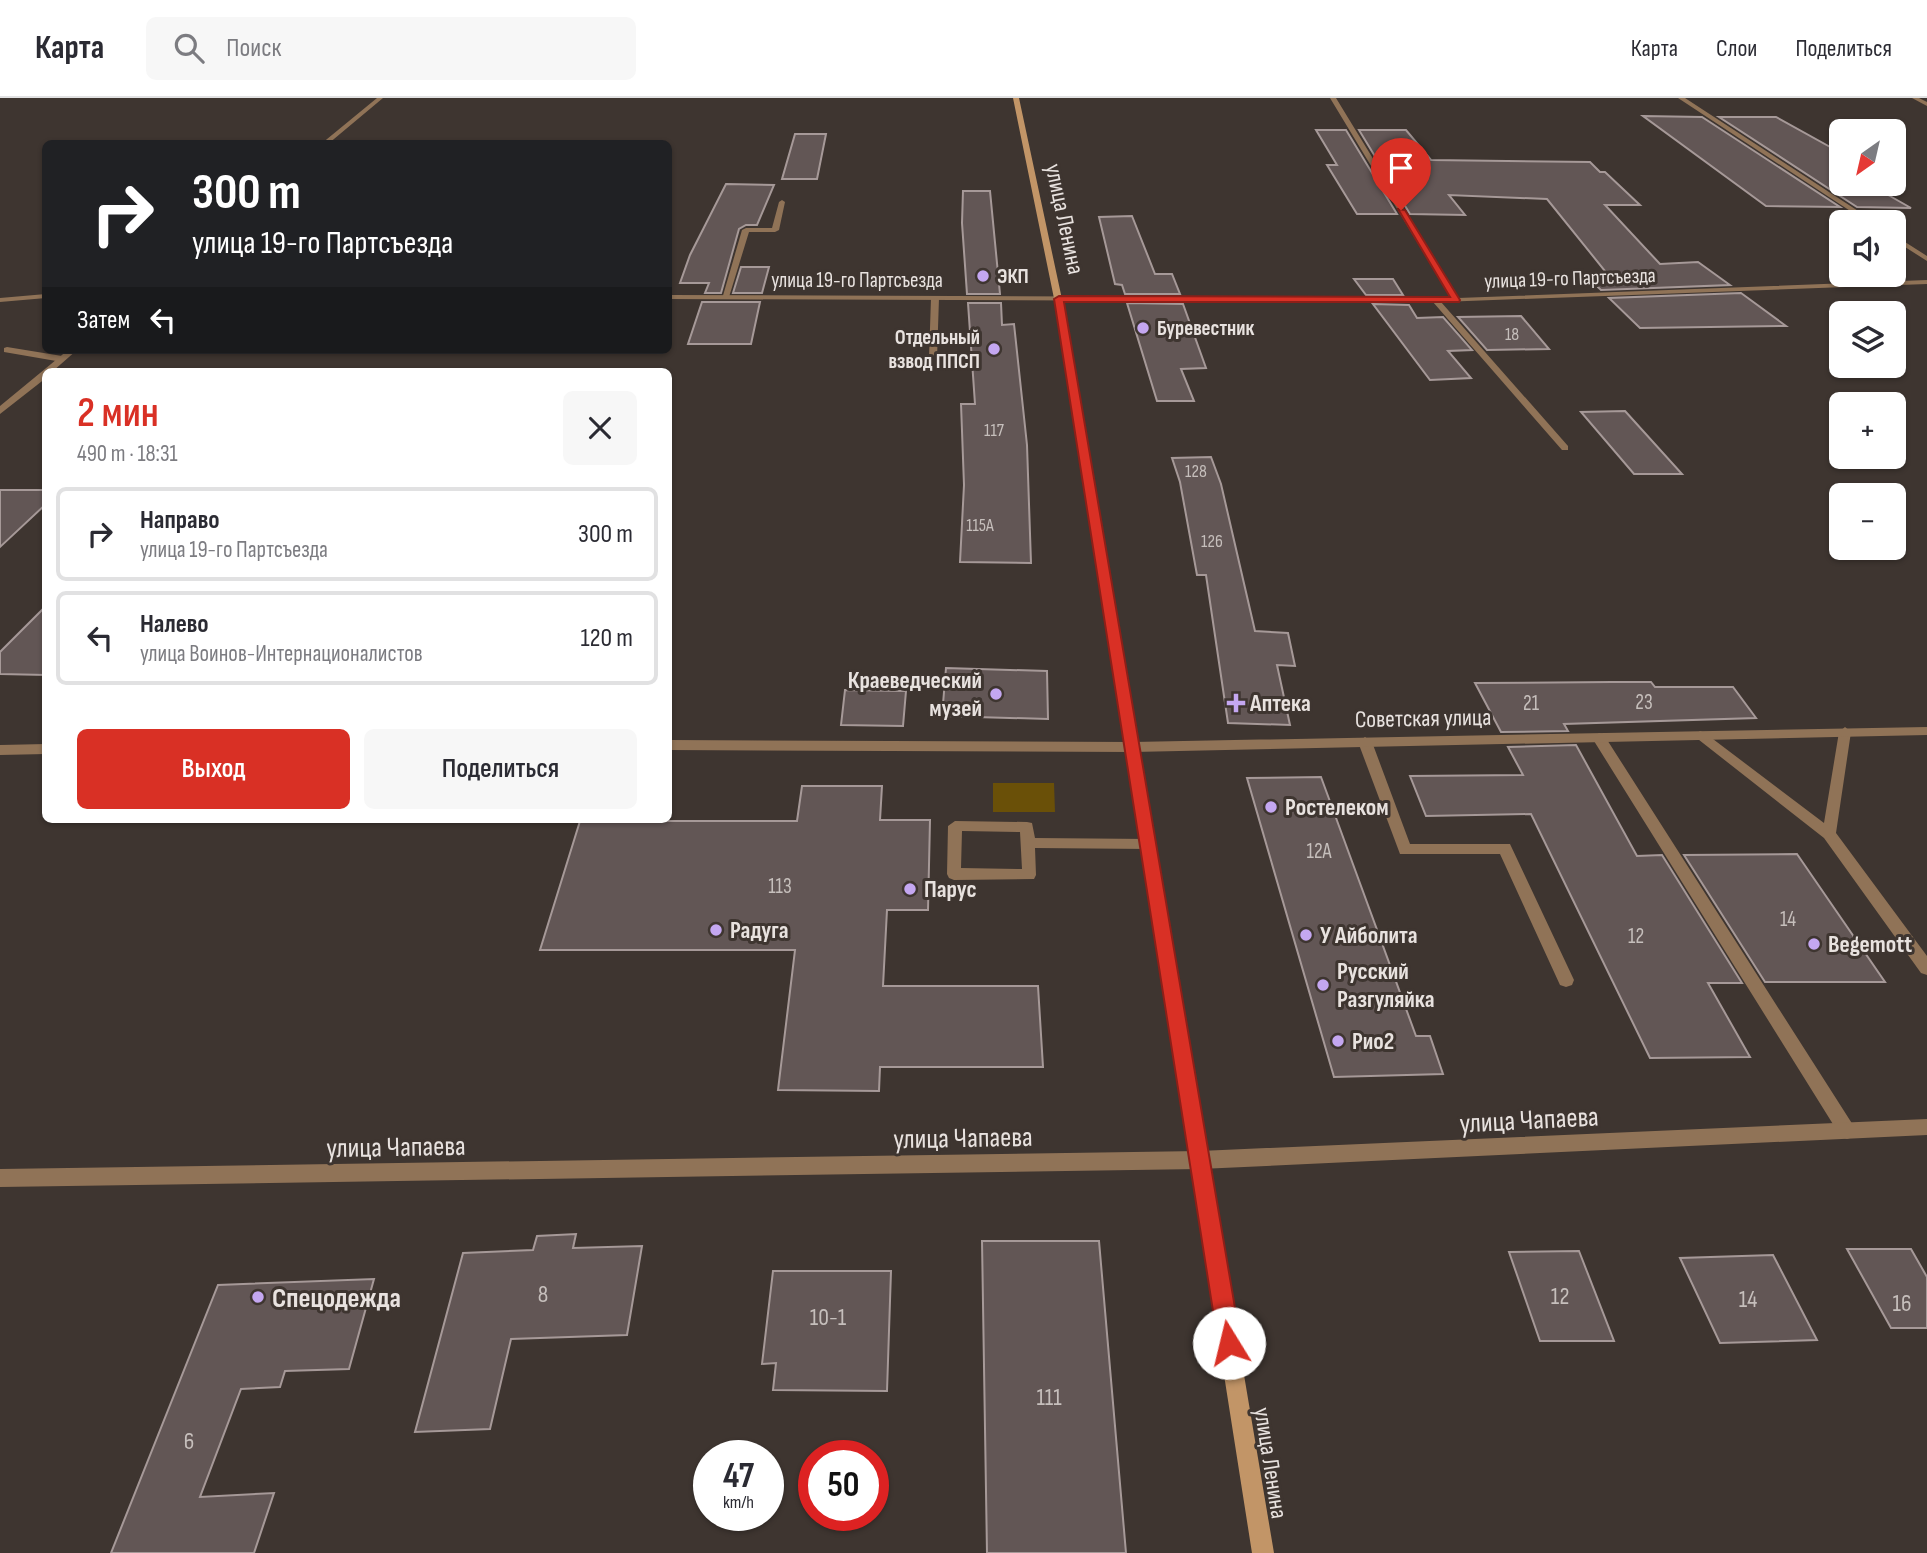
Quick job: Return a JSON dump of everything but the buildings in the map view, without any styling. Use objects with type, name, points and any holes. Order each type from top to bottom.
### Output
[{"type":"main road","name":"улица Ленина","points":[[1016,98],[1059,299],[1263,1553]]},
{"type":"street","points":[[329,140],[380,98]]},
{"type":"street","points":[[1333,98],[1456,300]]},
{"type":"street","points":[[1681,98],[1853,210]]},
{"type":"street","points":[[1915,98],[1927,103]]},
{"type":"street","points":[[725,298],[746,230],[775,230],[782,202]]},
{"type":"street","points":[[1906,245],[1927,259]]},
{"type":"street","name":"улица 19-го Партсъезда","points":[[672,297],[1456,300],[1927,282]]},
{"type":"street","points":[[0,300],[42,296]]},
{"type":"street","points":[[933,358],[935,298]]},
{"type":"street","points":[[1435,300],[1565,447]]},
{"type":"street","points":[[7,349],[62,359]]},
{"type":"street","points":[[52,368],[68,354]]},
{"type":"street","points":[[0,411],[42,376]]},
{"type":"street","name":"Советская улица","points":[[672,745],[1133,747],[1927,731]]},
{"type":"street","points":[[1829,835],[1844,732]]},
{"type":"street","points":[[1700,736],[1829,835],[1927,968]]},
{"type":"street","points":[[1599,738],[1847,1131]]},
{"type":"street","points":[[1365,742],[1405,850],[1505,848],[1566,980]]},
{"type":"street","points":[[0,750],[42,749]]},
{"type":"street","points":[[955,826],[1027,827],[1028,843],[1029,876],[954,874],[955,826]]},
{"type":"street","points":[[1028,843],[1149,844]]},
{"type":"street","name":"улица Чапаева","points":[[0,1178],[1200,1160],[1927,1127]]},
{"type":"shaded area","points":[[993,783],[1054,783],[1055,812],[993,812]]},
{"type":"place","name":"ЭКП","points":[[983,276]]},
{"type":"place","name":"Буревестник","points":[[1143,328]]},
{"type":"place","name":"Отдельный взвод ППСП","points":[[994,349]]},
{"type":"place","name":"Краеведческий музей","points":[[996,694]]},
{"type":"place","name":"Аптека","points":[[1236,703]]},
{"type":"place","name":"Ростелеком","points":[[1271,807]]},
{"type":"place","name":"Парус","points":[[910,889]]},
{"type":"place","name":"Радуга","points":[[716,930]]},
{"type":"place","name":"У Айболита","points":[[1306,935]]},
{"type":"place","name":"Begemott","points":[[1814,944]]},
{"type":"place","name":"Русский Разгуляйка","points":[[1323,985]]},
{"type":"place","name":"Рио2","points":[[1338,1041]]},
{"type":"place","name":"Спецодежда","points":[[258,1297]]},
{"type":"route","points":[[1229,1343],[1059,299],[1456,300],[1401,210]]}]
